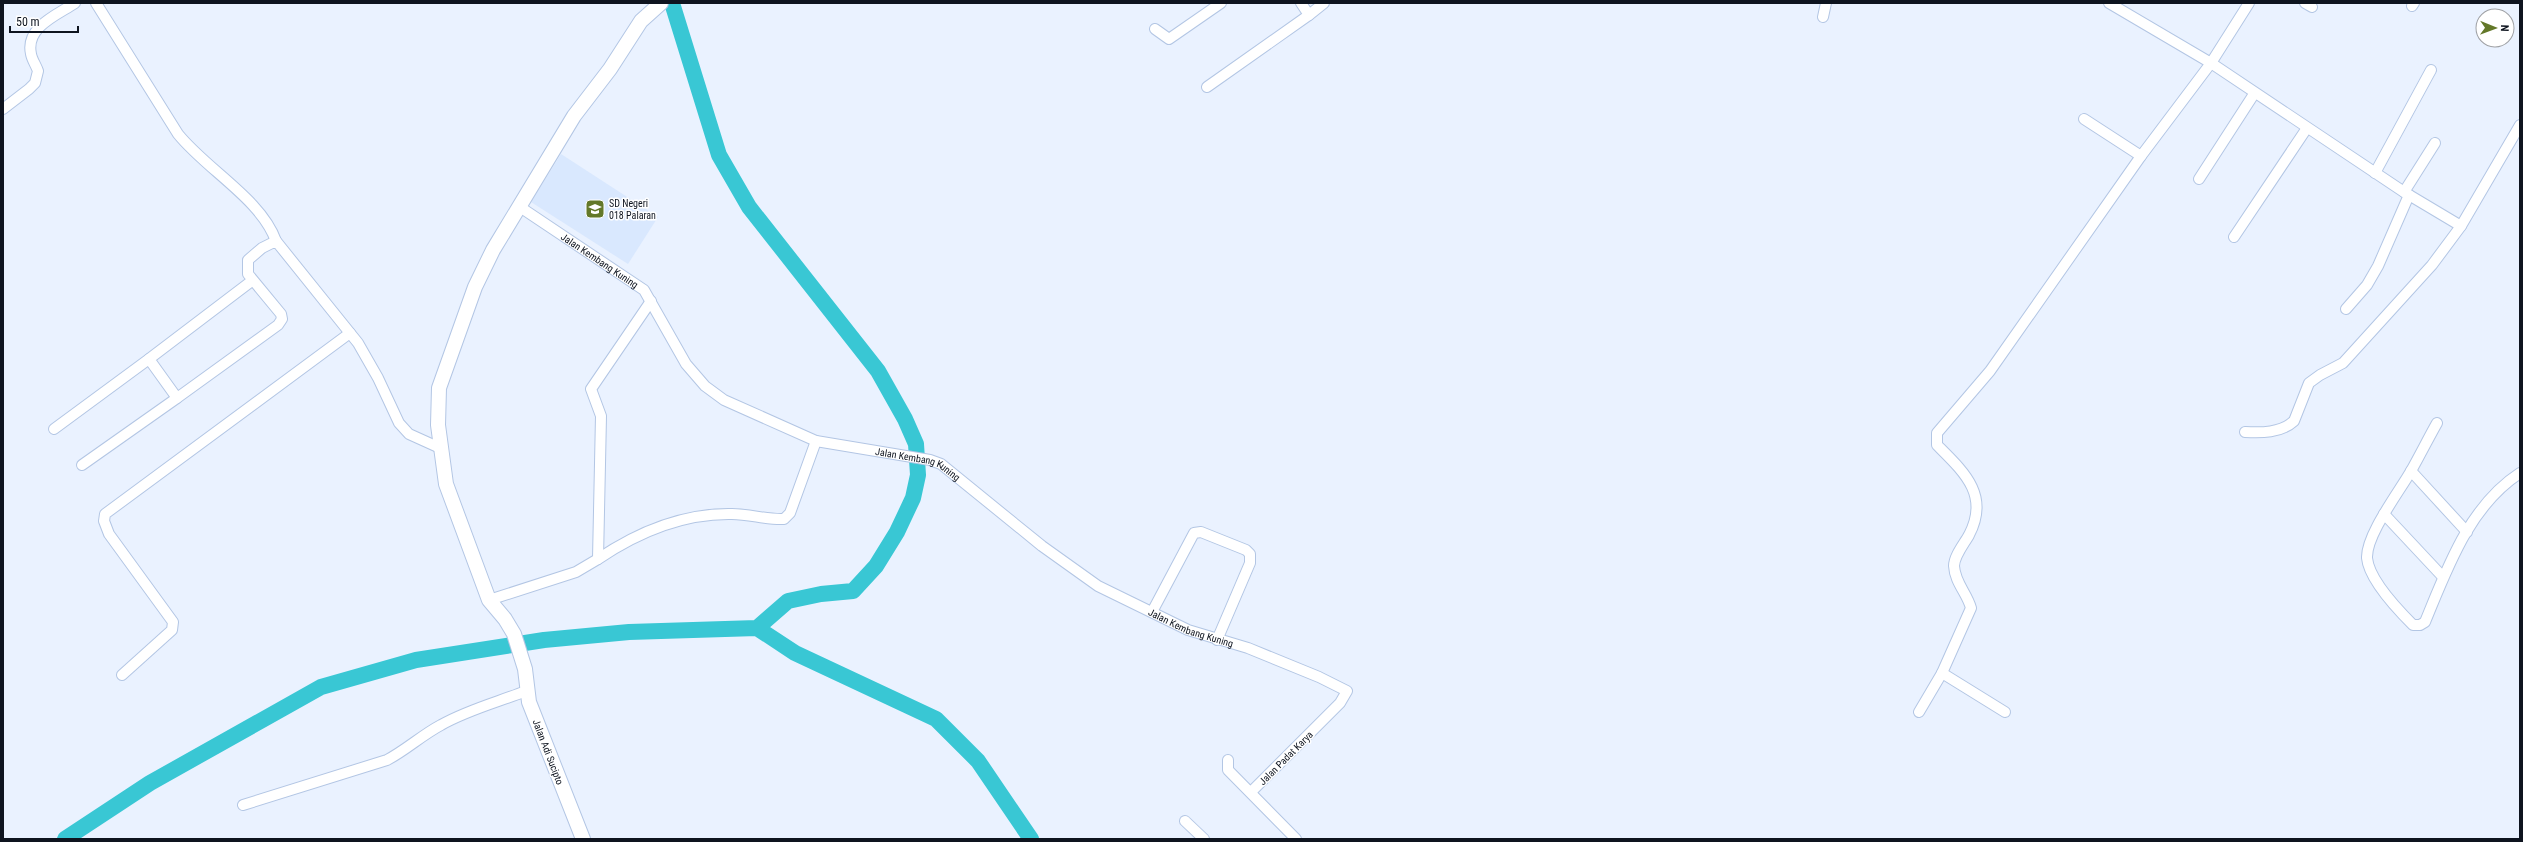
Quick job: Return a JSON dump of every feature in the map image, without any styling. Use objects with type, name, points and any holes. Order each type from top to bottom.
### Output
[{"type":"street","points":[[3,109],[34,83],[38,71],[30,54],[30,44],[34,31],[75,3]]},
{"type":"street","points":[[96,3],[178,134],[189,147],[265,218],[276,241],[350,333],[378,378],[399,423],[409,434],[440,448]]},
{"type":"street","points":[[1155,29],[1169,38],[1221,3]]},
{"type":"street","points":[[1301,3],[1309,15]]},
{"type":"street","points":[[1207,87],[1324,3]]},
{"type":"street","points":[[1824,16],[1826,3]]},
{"type":"street","points":[[2109,3],[2211,63],[2254,94],[2406,194],[2461,226]]},
{"type":"street","points":[[1919,712],[1942,673],[1971,608],[1969,601],[1958,582],[1954,564],[1974,521],[1976,499],[1971,482],[1937,445],[1937,433],[1990,371],[2141,156],[2211,63],[2248,3]]},
{"type":"street","name":"Jalan Adi Sucipto","points":[[583,839],[526,691],[523,662],[514,634],[505,619],[489,600],[446,484],[440,448],[438,406],[443,374],[484,266],[574,116],[610,69],[636,28],[658,5]]},
{"type":"street","points":[[2375,173],[2431,70]]},
{"type":"street","points":[[2199,179],[2254,94]]},
{"type":"street","points":[[2084,119],[2141,156]]},
{"type":"street","points":[[2245,432],[2263,433],[2289,425],[2294,421],[2309,383],[2320,374],[2344,363],[2432,265],[2461,226],[2520,125]]},
{"type":"street","points":[[2234,237],[2307,128]]},
{"type":"street","points":[[2346,309],[2367,285],[2378,266],[2406,194],[2435,143]]},
{"type":"street","name":"Jalan Kembang Kuning","points":[[520,207],[644,290],[686,364],[705,386],[724,400],[816,441],[930,460],[950,469],[1042,546],[1098,586],[1188,630],[1217,640],[1248,648],[1284,662],[1347,691]]},
{"type":"street","points":[[82,465],[278,325],[282,319],[281,314],[248,274],[248,260],[262,248],[276,241]]},
{"type":"street","points":[[54,429],[253,280]]},
{"type":"street","points":[[598,559],[601,416],[591,390],[651,301]]},
{"type":"street","points":[[122,675],[172,630],[173,622],[109,534],[104,521],[105,514],[350,333]]},
{"type":"street","points":[[149,359],[177,398]]},
{"type":"street","points":[[2437,423],[2411,471],[2384,514],[2369,547],[2367,557],[2370,570],[2396,608],[2413,625],[2420,626],[2424,622],[2443,577],[2467,532],[2484,505],[2520,473]]},
{"type":"street","points":[[489,600],[571,574],[598,559],[626,540],[647,530],[673,523],[731,514],[784,518],[790,513],[816,441]]},
{"type":"street","points":[[2411,471],[2467,532]]},
{"type":"street","points":[[2384,514],[2443,577]]},
{"type":"street","points":[[1152,612],[1194,533],[1201,532],[1246,550],[1250,554],[1250,562],[1217,640]]},
{"type":"street","points":[[1942,673],[2005,712]]},
{"type":"street","points":[[243,805],[387,760],[400,753],[418,739],[458,716],[526,691]]},
{"type":"street","name":"Jalan Padat Karya","points":[[1296,839],[1251,792],[1340,703],[1347,691]]},
{"type":"street","points":[[1228,760],[1228,770],[1251,792]]},
{"type":"street","points":[[1184,821],[1204,839]]},
{"type":"shaded area","name":"SD Negeri 018 Palaran","points":[[561,154],[658,217],[628,264],[531,202]]},
{"type":"waterway","points":[[672,3],[719,155],[749,207],[878,371],[905,419],[916,444],[918,475],[913,498],[897,532],[876,566],[853,591],[821,594],[788,601],[757,628]]},
{"type":"waterway","points":[[65,839],[150,783],[321,687],[416,660],[544,640],[629,632],[757,628],[795,653],[936,719],[978,761],[1031,839]]},
{"type":"place","name":"SD Negeri 018 Palaran","points":[[595,209]]}]
